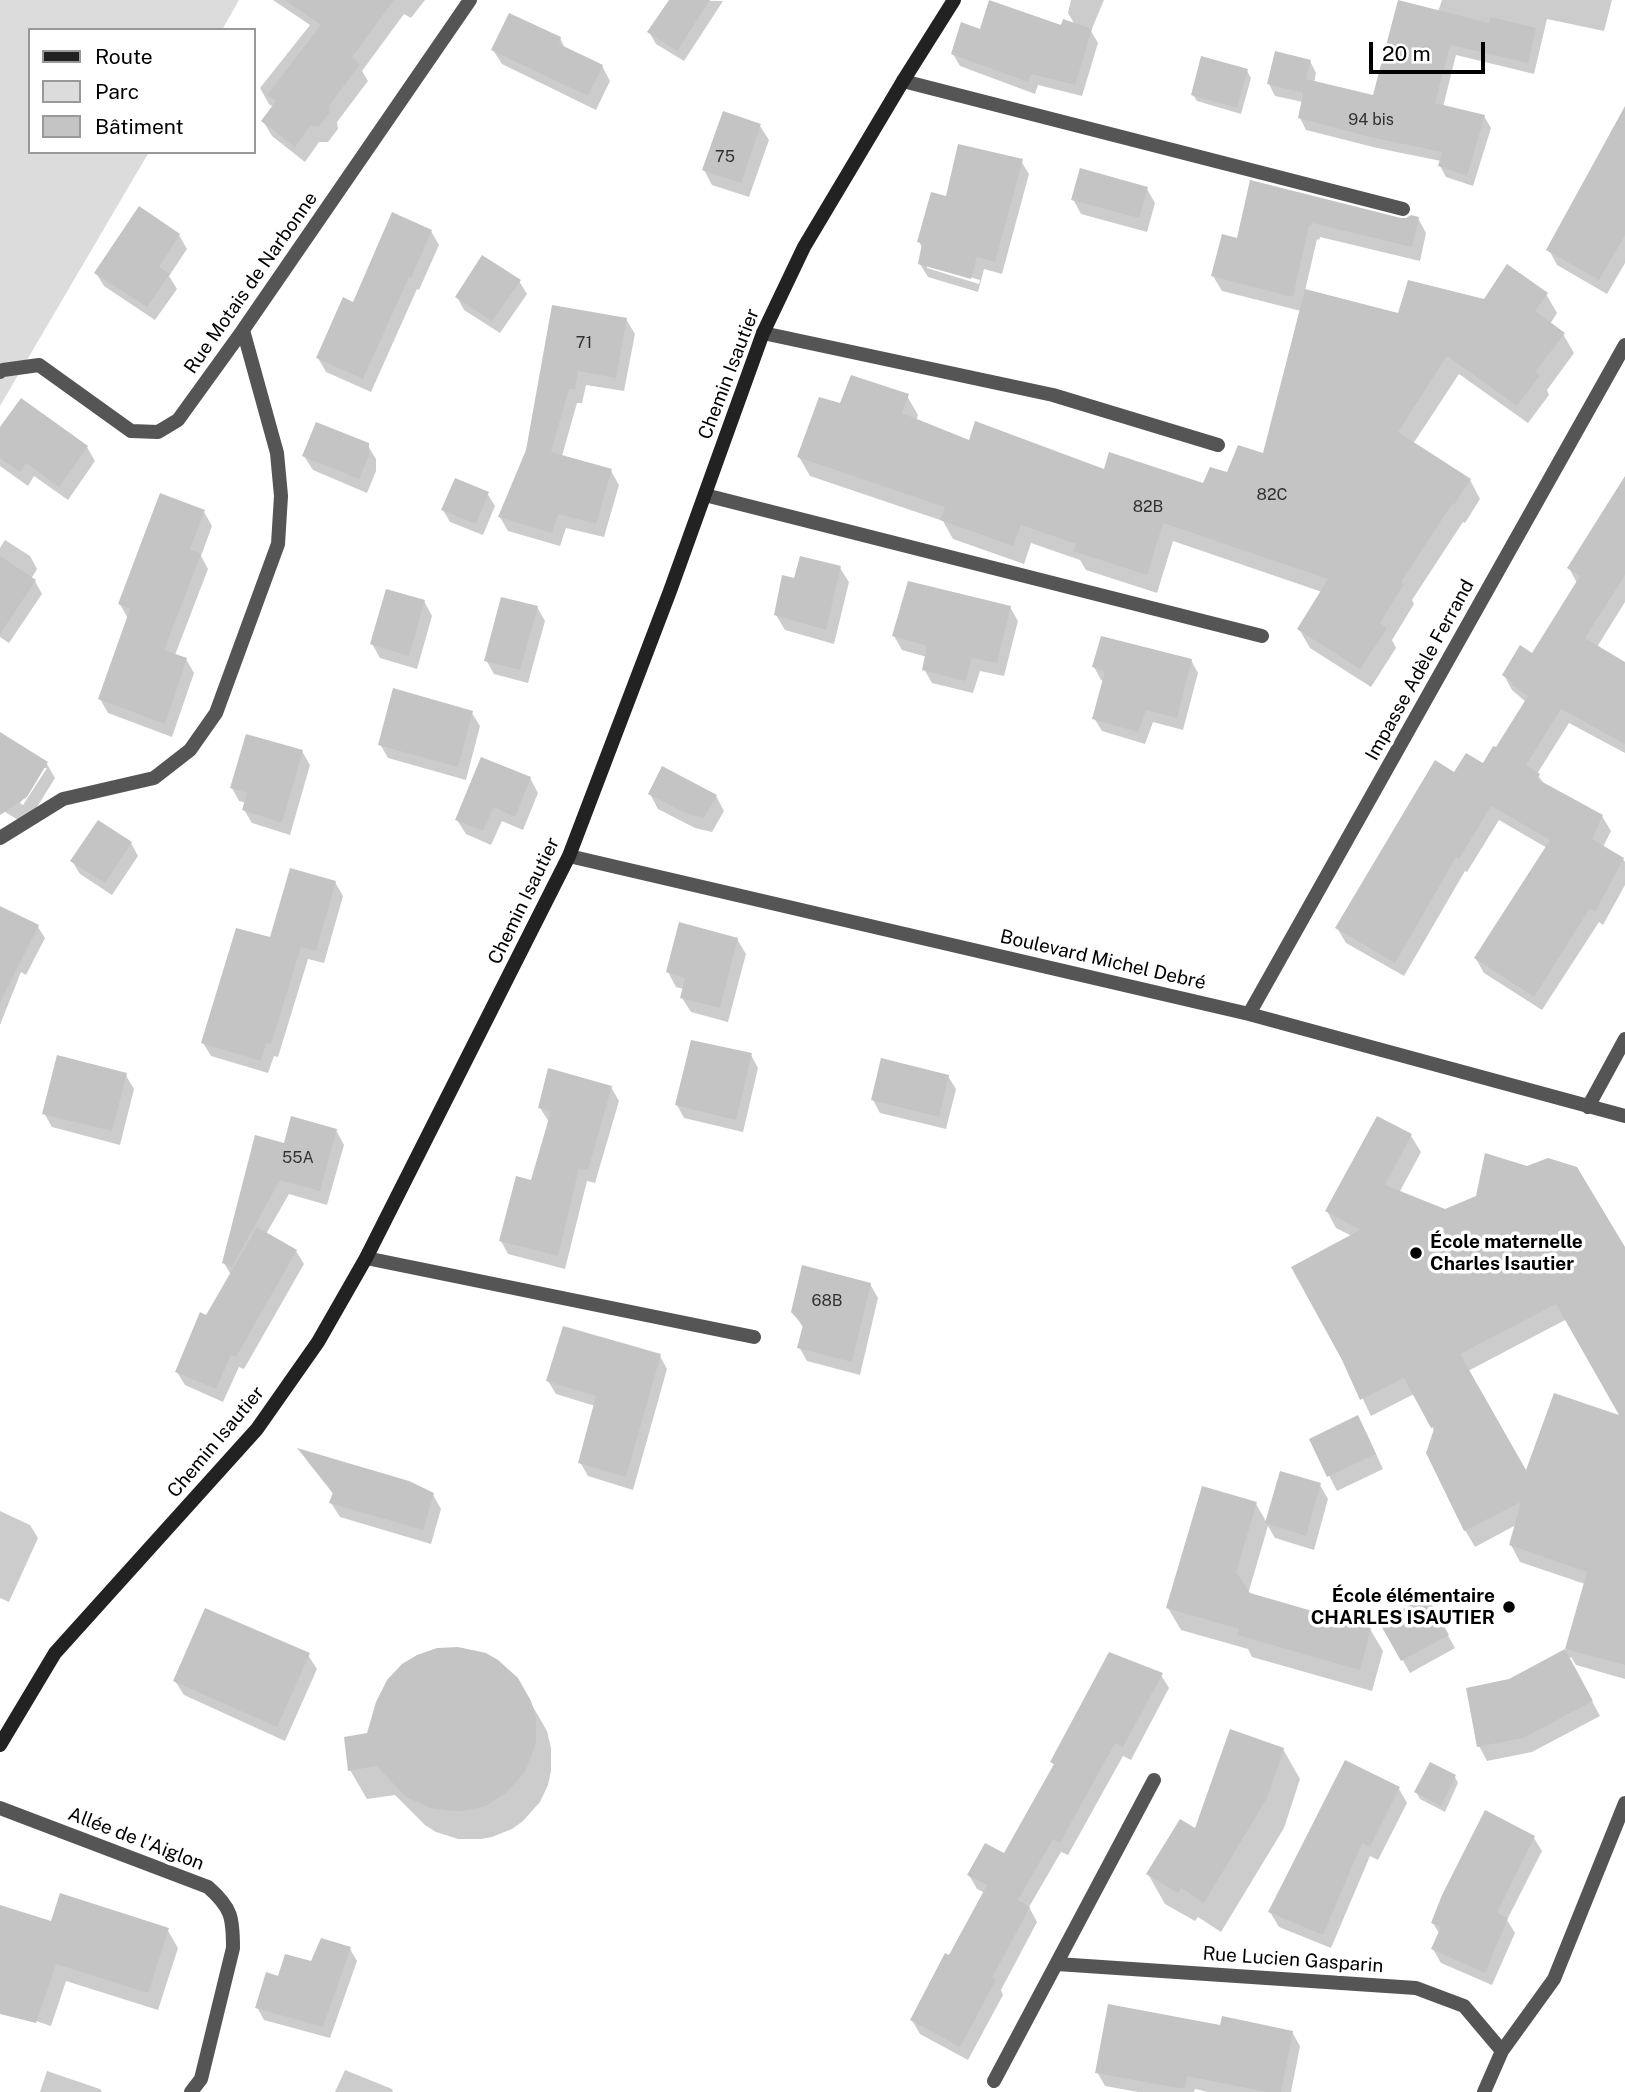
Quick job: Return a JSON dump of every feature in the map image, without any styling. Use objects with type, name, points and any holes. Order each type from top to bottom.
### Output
[{"type":"main road","name":"Chemin Isautier","points":[[0,1745],[55,1653],[257,1429],[317,1342],[366,1258],[569,856],[763,333],[804,247],[954,0]]},
{"type":"street","name":"Rue Motais de Narbonne","points":[[0,372],[39,365],[131,431],[158,432],[178,420],[470,0]]},
{"type":"street","points":[[903,81],[1403,209]]},
{"type":"street","points":[[0,838],[63,799],[154,778],[190,750],[216,713],[278,544],[281,496],[277,453],[243,330]]},
{"type":"street","points":[[763,333],[1054,395],[1218,445]]},
{"type":"street","name":"Impasse Adèle Ferrand","points":[[1249,1014],[1625,345]]},
{"type":"street","points":[[705,495],[1262,636]]},
{"type":"street","name":"Boulevard Michel Debré","points":[[569,856],[1249,1014],[1625,1116]]},
{"type":"street","points":[[1588,1107],[1625,1039]]},
{"type":"street","points":[[366,1258],[754,1337]]},
{"type":"street","points":[[994,2081],[1154,1780]]},
{"type":"street","points":[[1484,2092],[1502,2051],[1554,1979],[1625,1803]]},
{"type":"street","name":"Allée de l'Aiglon","points":[[0,1808],[208,1887],[220,1897],[229,1910],[233,1948],[201,2079],[191,2092]]},
{"type":"street","name":"Rue Lucien Gasparin","points":[[1056,1964],[1416,1988],[1464,2006],[1502,2051]]},
{"type":"green space","points":[[0,0],[239,0],[223,28],[28,28],[28,154],[148,154],[0,406]]},
{"type":"building","points":[[285,0],[394,0],[352,57],[360,64],[329,106],[330,112],[319,126],[310,126],[295,147],[261,121],[276,101],[267,95],[321,25]]},
{"type":"building","points":[[669,0],[710,0],[677,51],[647,32]]},
{"type":"building","points":[[989,0],[1061,25],[1063,19],[1092,29],[1075,85],[1031,74],[1028,82],[951,54],[961,22],[980,29]]},
{"type":"building","points":[[1398,0],[1489,23],[1491,17],[1536,28],[1528,63],[1450,45],[1435,103],[1485,115],[1467,176],[1438,166],[1442,152],[1298,118],[1304,89],[1303,93],[1267,84],[1275,51],[1311,60],[1306,79],[1373,95]]},
{"type":"building","points":[[509,13],[561,37],[559,44],[603,65],[588,96],[491,50]]},
{"type":"building","points":[[1201,56],[1248,69],[1237,108],[1191,95]]},
{"type":"building","points":[[1625,106],[1625,235],[1599,280],[1546,250]]},
{"type":"building","points":[[723,111],[761,124],[741,183],[702,170]]},
{"type":"building","points":[[958,144],[1023,159],[995,262],[977,257],[971,279],[918,264],[922,243],[917,242],[931,192],[946,196]]},
{"type":"building","points":[[1080,168],[1148,187],[1139,218],[1071,200]]},
{"type":"building","points":[[1250,180],[1401,218],[1411,215],[1419,217],[1412,247],[1312,223],[1309,225],[1293,297],[1211,276],[1222,234],[1237,238]]},
{"type":"building","points":[[139,206],[180,234],[159,267],[170,274],[147,307],[94,273]]},
{"type":"building","points":[[392,212],[432,230],[363,379],[316,358],[343,297],[353,302]]},
{"type":"building","points":[[482,255],[521,280],[492,321],[455,297]]},
{"type":"building","points":[[1507,264],[1548,293],[1535,311],[1565,333],[1535,372],[1540,375],[1517,406],[1447,356],[1398,432],[1471,479],[1401,582],[1404,584],[1380,623],[1387,628],[1360,669],[1297,629],[1328,579],[1163,523],[1147,575],[1073,551],[1076,544],[1021,525],[1013,546],[940,520],[945,507],[797,457],[819,397],[840,403],[851,375],[909,394],[902,413],[969,440],[975,421],[1104,469],[1109,452],[1203,483],[1210,467],[1227,472],[1238,445],[1263,453],[1305,289],[1398,313],[1408,280],[1484,299]]},
{"type":"building","points":[[552,305],[627,318],[616,378],[578,371],[575,389],[569,389],[551,452],[612,469],[596,524],[558,514],[552,533],[498,517],[526,450]]},
{"type":"building","points":[[21,398],[88,446],[59,487],[26,463],[20,472],[0,458],[0,427]]},
{"type":"building","points":[[316,422],[369,443],[369,456],[359,479],[302,456]]},
{"type":"building","points":[[1625,476],[1625,575],[1585,638],[1625,662],[1625,744],[1561,709],[1526,765],[1540,774],[1537,779],[1603,815],[1592,839],[1624,858],[1595,912],[1590,908],[1534,997],[1474,958],[1550,840],[1491,806],[1459,859],[1456,857],[1395,963],[1335,928],[1435,760],[1454,772],[1466,753],[1483,763],[1493,746],[1496,747],[1528,696],[1502,675],[1520,645],[1532,653],[1580,576],[1567,568]]},
{"type":"building","points":[[455,478],[489,492],[476,524],[441,510]]},
{"type":"building","points":[[160,493],[205,510],[190,549],[201,554],[164,650],[187,658],[165,724],[98,699],[130,609],[118,604]]},
{"type":"building","points":[[0,556],[36,580],[0,634]]},
{"type":"building","points":[[800,556],[841,566],[826,630],[774,615],[782,575],[794,578]]},
{"type":"building","points":[[908,581],[1011,606],[997,663],[972,658],[965,681],[922,670],[927,646],[892,636]]},
{"type":"building","points":[[386,589],[425,600],[409,656],[370,644]]},
{"type":"building","points":[[501,597],[538,606],[520,670],[484,661]]},
{"type":"building","points":[[1101,636],[1192,659],[1177,718],[1146,710],[1138,732],[1092,719],[1105,671],[1092,667]]},
{"type":"building","points":[[393,688],[473,711],[458,767],[378,745]]},
{"type":"building","points":[[0,732],[48,762],[27,797],[0,815]]},
{"type":"building","points":[[246,734],[303,750],[282,823],[242,810],[247,793],[230,788]]},
{"type":"building","points":[[481,757],[531,777],[515,817],[494,807],[483,831],[455,820]]},
{"type":"building","points":[[662,766],[717,795],[704,818],[685,813],[648,794]]},
{"type":"building","points":[[98,820],[132,842],[105,883],[70,861]]},
{"type":"building","points":[[290,868],[336,881],[316,951],[301,947],[271,1044],[266,1043],[261,1061],[201,1043],[236,928],[270,937]]},
{"type":"building","points":[[0,906],[39,925],[0,1003]]},
{"type":"building","points":[[679,922],[738,938],[720,1008],[680,998],[685,978],[666,972]]},
{"type":"building","points":[[691,1040],[752,1053],[736,1120],[675,1105]]},
{"type":"building","points":[[57,1055],[127,1073],[112,1131],[42,1114]]},
{"type":"building","points":[[881,1058],[949,1075],[939,1117],[871,1100]]},
{"type":"building","points":[[548,1068],[612,1086],[588,1170],[579,1168],[558,1256],[499,1241],[516,1176],[531,1180],[551,1111],[538,1108]]},
{"type":"building","points":[[291,1116],[337,1129],[320,1191],[280,1180],[232,1267],[222,1263],[255,1135],[284,1143]]},
{"type":"building","points":[[1377,1116],[1412,1134],[1385,1185],[1445,1209],[1476,1196],[1485,1153],[1527,1166],[1548,1158],[1577,1167],[1625,1247],[1625,1665],[1565,1649],[1587,1572],[1509,1545],[1521,1502],[1464,1531],[1426,1453],[1435,1426],[1431,1428],[1404,1378],[1360,1400],[1342,1360],[1291,1267],[1360,1230],[1325,1211]],"holes":[[[1556,1304],[1619,1415],[1554,1393],[1526,1470],[1460,1354]]]},
{"type":"building","points":[[257,1227],[297,1250],[236,1357],[231,1355],[216,1389],[175,1372],[200,1312],[206,1315]]},
{"type":"building","points":[[802,1265],[871,1283],[852,1362],[797,1348],[803,1325],[791,1312]]},
{"type":"building","points":[[563,1326],[661,1354],[626,1477],[578,1463],[596,1396],[546,1381]]},
{"type":"building","points":[[1358,1415],[1376,1454],[1327,1477],[1309,1439]]},
{"type":"building","points":[[297,1448],[409,1481],[434,1493],[423,1530],[329,1503],[333,1492]]},
{"type":"building","points":[[1280,1471],[1321,1483],[1306,1536],[1265,1523]]},
{"type":"building","points":[[1202,1486],[1257,1502],[1236,1572],[1250,1593],[1371,1628],[1360,1670],[1237,1635],[1239,1629],[1166,1608]]},
{"type":"building","points":[[1427,1596],[1449,1635],[1401,1661],[1379,1622]]},
{"type":"building","points":[[205,1608],[310,1653],[277,1727],[173,1681]]},
{"type":"building","points":[[458,1647],[486,1653],[498,1660],[518,1678],[531,1701],[536,1717],[536,1741],[524,1773],[507,1792],[486,1806],[451,1811],[430,1808],[406,1797],[377,1766],[348,1771],[344,1737],[367,1733],[376,1702],[387,1680],[402,1664],[417,1655],[437,1648]]},
{"type":"building","points":[[1565,1649],[1593,1701],[1523,1738],[1477,1747],[1466,1688],[1509,1679]]},
{"type":"building","points":[[1109,1652],[1163,1673],[1123,1747],[1115,1743],[1060,1843],[1053,1839],[1018,1900],[1030,1907],[992,1978],[996,1980],[960,2047],[910,2020],[945,1953],[949,1955],[987,1885],[967,1875],[985,1843],[1004,1853],[1054,1764],[1050,1762]]},
{"type":"building","points":[[1230,1729],[1284,1748],[1267,1798],[1204,1903],[1181,1888],[1178,1893],[1146,1874],[1180,1819],[1195,1828]]},
{"type":"building","points":[[1345,1760],[1400,1787],[1370,1847],[1362,1843],[1323,1935],[1268,1912]]},
{"type":"building","points":[[1430,1762],[1456,1775],[1441,1806],[1414,1792]]},
{"type":"building","points":[[1485,1810],[1535,1836],[1497,1913],[1508,1918],[1485,1973],[1431,1949],[1441,1927],[1431,1923],[1442,1895]]},
{"type":"building","points":[[60,1893],[169,1928],[148,1993],[56,1964],[36,2023],[0,2014],[0,1905],[51,1921]]},
{"type":"building","points":[[321,1938],[351,1947],[323,2027],[255,2008],[266,1972],[278,1976],[285,1954],[311,1961]]},
{"type":"building","points":[[1108,2004],[1220,2025],[1222,2016],[1293,2031],[1281,2092],[1267,2092],[1187,2076],[1185,2089],[1095,2073]]},
{"type":"place","name":"École maternelle Charles Isautier","points":[[1416,1253]]},
{"type":"place","name":"École élémentaire CHARLES ISAUTIER","points":[[1509,1607]]}]
